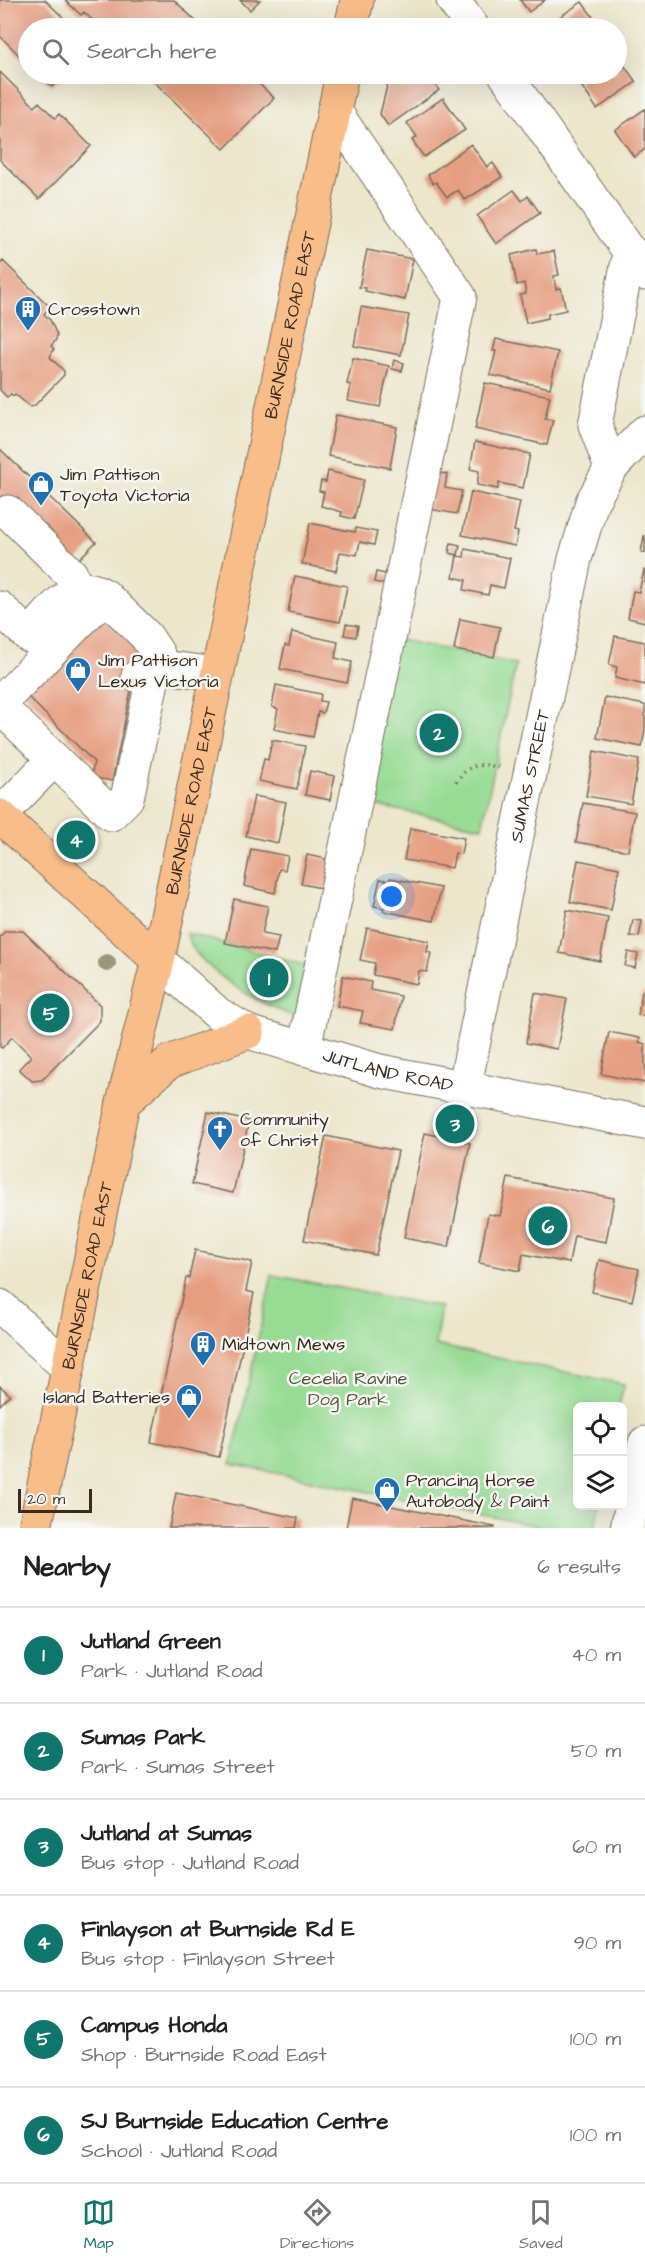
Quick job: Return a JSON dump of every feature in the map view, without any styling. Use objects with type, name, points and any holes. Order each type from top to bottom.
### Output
[{"type":"main road","points":[[353,18],[357,0]]},
{"type":"main road","name":"BURNSIDE ROAD EAST","points":[[35,1528],[123,1102],[158,960],[340,84]]},
{"type":"main road","points":[[0,816],[158,960]]},
{"type":"main road","points":[[123,1102],[170,1062],[248,1032]]},
{"type":"street","points":[[453,0],[466,18]]},
{"type":"street","points":[[512,84],[637,262],[595,425],[611,468]]},
{"type":"street","points":[[304,1049],[460,297],[334,110]]},
{"type":"street","name":"SUMAS STREET","points":[[464,1089],[575,559],[592,502],[611,468],[645,432]]},
{"type":"street","points":[[8,512],[91,593],[146,636],[158,654],[145,672],[127,798],[111,814],[0,705],[91,593]]},
{"type":"street","points":[[0,608],[29,636],[66,598],[91,593]]},
{"type":"street","points":[[145,672],[216,674]]},
{"type":"street","points":[[0,816],[54,759]]},
{"type":"street","name":"JUTLAND ROAD","points":[[158,960],[218,1014],[248,1032],[380,1071],[645,1124]]},
{"type":"street","points":[[0,1306],[68,1368]]},
{"type":"street","points":[[627,1528],[645,1443]]},
{"type":"path","points":[[456,782],[462,773],[480,763],[510,769]]},
{"type":"green space","points":[[396,639],[516,664],[482,827],[362,803]]},
{"type":"green space","points":[[186,933],[315,968],[303,1020],[260,1001],[233,985],[197,954]]},
{"type":"green space","name":"Cecelia Ravine Dog Park","points":[[272,1275],[441,1307],[435,1345],[624,1384],[620,1402],[573,1402],[573,1510],[598,1510],[595,1528],[547,1528],[231,1464]]},
{"type":"building","points":[[0,0],[45,0],[64,18],[18,18],[18,54],[0,36]]},
{"type":"building","points":[[65,0],[174,0],[193,18],[90,18],[84,12],[81,15]]},
{"type":"building","points":[[240,0],[260,0],[250,10]]},
{"type":"building","points":[[520,0],[545,0],[529,12]]},
{"type":"building","points":[[582,2],[594,18],[558,18]]},
{"type":"building","points":[[627,69],[636,82],[597,109],[580,84],[627,84]]},
{"type":"building","points":[[0,72],[35,107],[39,102],[55,118],[59,114],[91,146],[39,199],[0,160]]},
{"type":"building","points":[[156,84],[259,84],[274,98],[224,149]]},
{"type":"building","points":[[388,84],[435,84],[439,90],[388,126],[380,114]]},
{"type":"building","points":[[443,98],[465,130],[424,157],[412,140],[417,137],[407,123]]},
{"type":"building","points":[[645,109],[645,149],[634,157],[615,130]]},
{"type":"building","points":[[471,144],[487,167],[493,163],[502,177],[465,200],[458,190],[447,197],[436,182],[433,184],[428,175]]},
{"type":"building","points":[[514,190],[522,201],[528,196],[540,213],[496,244],[477,216]]},
{"type":"building","points":[[536,249],[537,254],[554,251],[559,275],[554,276],[556,289],[561,288],[566,310],[548,314],[548,318],[526,323],[520,295],[526,294],[524,283],[517,285],[511,255]]},
{"type":"building","points":[[367,250],[413,259],[405,300],[365,291],[366,288],[359,287]]},
{"type":"building","name":"Crosstown","points":[[3,261],[50,307],[44,314],[50,320],[57,335],[51,346],[54,349],[50,357],[64,371],[64,375],[34,406],[30,407],[15,394],[7,397],[0,390],[0,264]]},
{"type":"building","points":[[361,307],[409,315],[401,355],[354,346]]},
{"type":"building","points":[[496,339],[558,352],[550,388],[490,375],[496,351],[493,351]]},
{"type":"building","points":[[353,358],[389,366],[380,407],[348,401],[351,385],[347,384]]},
{"type":"building","points":[[394,360],[404,363],[402,371],[392,369]]},
{"type":"building","points":[[485,383],[550,396],[545,419],[553,420],[547,445],[475,429]]},
{"type":"building","points":[[336,415],[397,427],[390,468],[328,456]]},
{"type":"building","points":[[475,442],[530,454],[523,488],[499,483],[498,489],[477,485],[479,471],[470,469]]},
{"type":"building","name":"Jim Pattison Toyota Victoria","points":[[0,449],[96,542],[77,561],[0,520]]},
{"type":"building","points":[[328,471],[364,480],[354,519],[341,516],[342,512],[321,506],[324,492],[319,491],[321,481],[326,482]]},
{"type":"building","points":[[436,472],[447,474],[445,488],[462,491],[457,514],[429,509]]},
{"type":"building","points":[[471,492],[520,502],[514,531],[518,532],[515,546],[462,535]]},
{"type":"building","points":[[310,523],[355,532],[356,528],[377,532],[374,545],[360,542],[357,555],[340,552],[336,571],[302,564]]},
{"type":"building","points":[[645,536],[645,553],[641,552]]},
{"type":"building","points":[[451,543],[460,545],[458,555],[449,553]]},
{"type":"building","points":[[465,549],[510,558],[504,588],[490,585],[488,595],[464,590],[466,580],[453,577],[457,556],[464,557]]},
{"type":"building","points":[[644,570],[645,622],[628,618],[633,591],[639,592]]},
{"type":"building","points":[[376,572],[390,575],[388,585],[374,582]]},
{"type":"building","points":[[295,576],[347,586],[340,622],[288,612]]},
{"type":"building","name":"Jim Pattison Lexus Victoria","points":[[96,610],[139,652],[112,781],[91,777],[94,762],[19,688]]},
{"type":"building","points":[[460,619],[500,627],[494,657],[454,650]]},
{"type":"building","points":[[346,624],[358,626],[356,637],[344,635]]},
{"type":"building","points":[[292,632],[338,642],[335,658],[352,662],[347,683],[280,669],[285,645],[289,646]]},
{"type":"building","points":[[615,636],[645,642],[645,685],[615,678],[617,667],[609,665]]},
{"type":"building","points":[[276,685],[321,694],[320,701],[326,702],[323,713],[318,712],[313,737],[274,729],[278,709],[272,707]]},
{"type":"building","points":[[605,697],[645,705],[642,747],[597,738]]},
{"type":"building","points":[[272,740],[305,746],[297,789],[259,781],[264,759],[268,760]]},
{"type":"building","points":[[594,751],[639,760],[631,804],[586,796]]},
{"type":"building","points":[[310,771],[335,776],[330,800],[305,795]]},
{"type":"building","points":[[254,796],[286,802],[278,843],[246,836]]},
{"type":"building","points":[[583,803],[635,812],[628,851],[576,842]]},
{"type":"building","points":[[410,828],[464,838],[461,854],[455,853],[452,868],[404,860]]},
{"type":"building","points":[[251,849],[288,856],[285,870],[279,869],[275,893],[244,886]]},
{"type":"building","points":[[307,855],[336,861],[331,890],[301,884]]},
{"type":"building","points":[[578,860],[619,868],[611,910],[570,902]]},
{"type":"building","points":[[390,878],[441,888],[434,921],[383,911],[384,908],[374,906],[380,879],[389,881]]},
{"type":"building","points":[[234,899],[268,906],[262,934],[279,937],[275,953],[225,943]]},
{"type":"building","points":[[567,910],[608,918],[600,961],[559,953]]},
{"type":"building","points":[[633,920],[642,921],[639,937],[630,936]]},
{"type":"building","points":[[367,928],[429,941],[427,952],[431,953],[427,972],[419,971],[417,984],[373,975],[375,963],[360,960]]},
{"type":"building","points":[[5,931],[23,931],[100,1005],[100,1021],[42,1080],[32,1081],[19,1069],[31,1056],[12,1037],[2,1048],[0,1047],[0,937]]},
{"type":"building","points":[[628,952],[638,954],[635,968],[625,966]]},
{"type":"building","points":[[343,976],[371,982],[370,990],[401,996],[395,1029],[360,1023],[363,1011],[337,1006]]},
{"type":"building","points":[[642,992],[645,993],[645,1016],[638,1015]]},
{"type":"building","points":[[535,993],[567,999],[557,1049],[526,1043]]},
{"type":"building","points":[[609,1032],[640,1038],[639,1042],[645,1044],[645,1083],[601,1074]]},
{"type":"building","name":"Community of Christ","points":[[208,1112],[249,1121],[233,1193],[192,1184]]},
{"type":"building","points":[[425,1133],[470,1143],[449,1247],[404,1238]]},
{"type":"building","points":[[326,1136],[398,1151],[376,1255],[304,1240]]},
{"type":"building","points":[[508,1178],[614,1198],[606,1242],[574,1236],[569,1263],[523,1254],[520,1271],[479,1263],[488,1214],[500,1216]]},
{"type":"building","name":"Midtown Mews","points":[[195,1250],[252,1262],[246,1291],[254,1293],[219,1457],[151,1442],[186,1278],[189,1278]]},
{"type":"building","points":[[599,1260],[639,1269],[632,1301],[592,1292]]},
{"type":"building","points":[[0,1386],[10,1395],[0,1405]]},
{"type":"building","points":[[176,1493],[298,1518],[296,1528],[169,1528]]},
{"type":"building","name":"Prancing Horse Autobody & Paint","points":[[352,1498],[495,1527],[495,1528],[346,1528]]},
{"type":"place","name":"Crosstown","points":[[28,332]]},
{"type":"place","name":"Jim Pattison Toyota Victoria","points":[[41,507]]},
{"type":"place","name":"Jim Pattison Lexus Victoria","points":[[78,693]]},
{"type":"place","name":"Sumas Park","points":[[439,733]]},
{"type":"place","name":"Finlayson at Burnside Rd E","points":[[76,840]]},
{"type":"place","name":"Jutland Green","points":[[269,978]]},
{"type":"place","name":"Campus Honda","points":[[50,1013]]},
{"type":"place","name":"Jutland at Sumas","points":[[455,1124]]},
{"type":"place","name":"Community of Christ","points":[[220,1152]]},
{"type":"place","name":"SJ Burnside Education Centre","points":[[548,1226]]},
{"type":"place","name":"Midtown Mews","points":[[203,1367]]},
{"type":"place","name":"Island Batteries","points":[[189,1420]]},
{"type":"place","name":"Prancing Horse Autobody & Paint","points":[[387,1513]]}]
